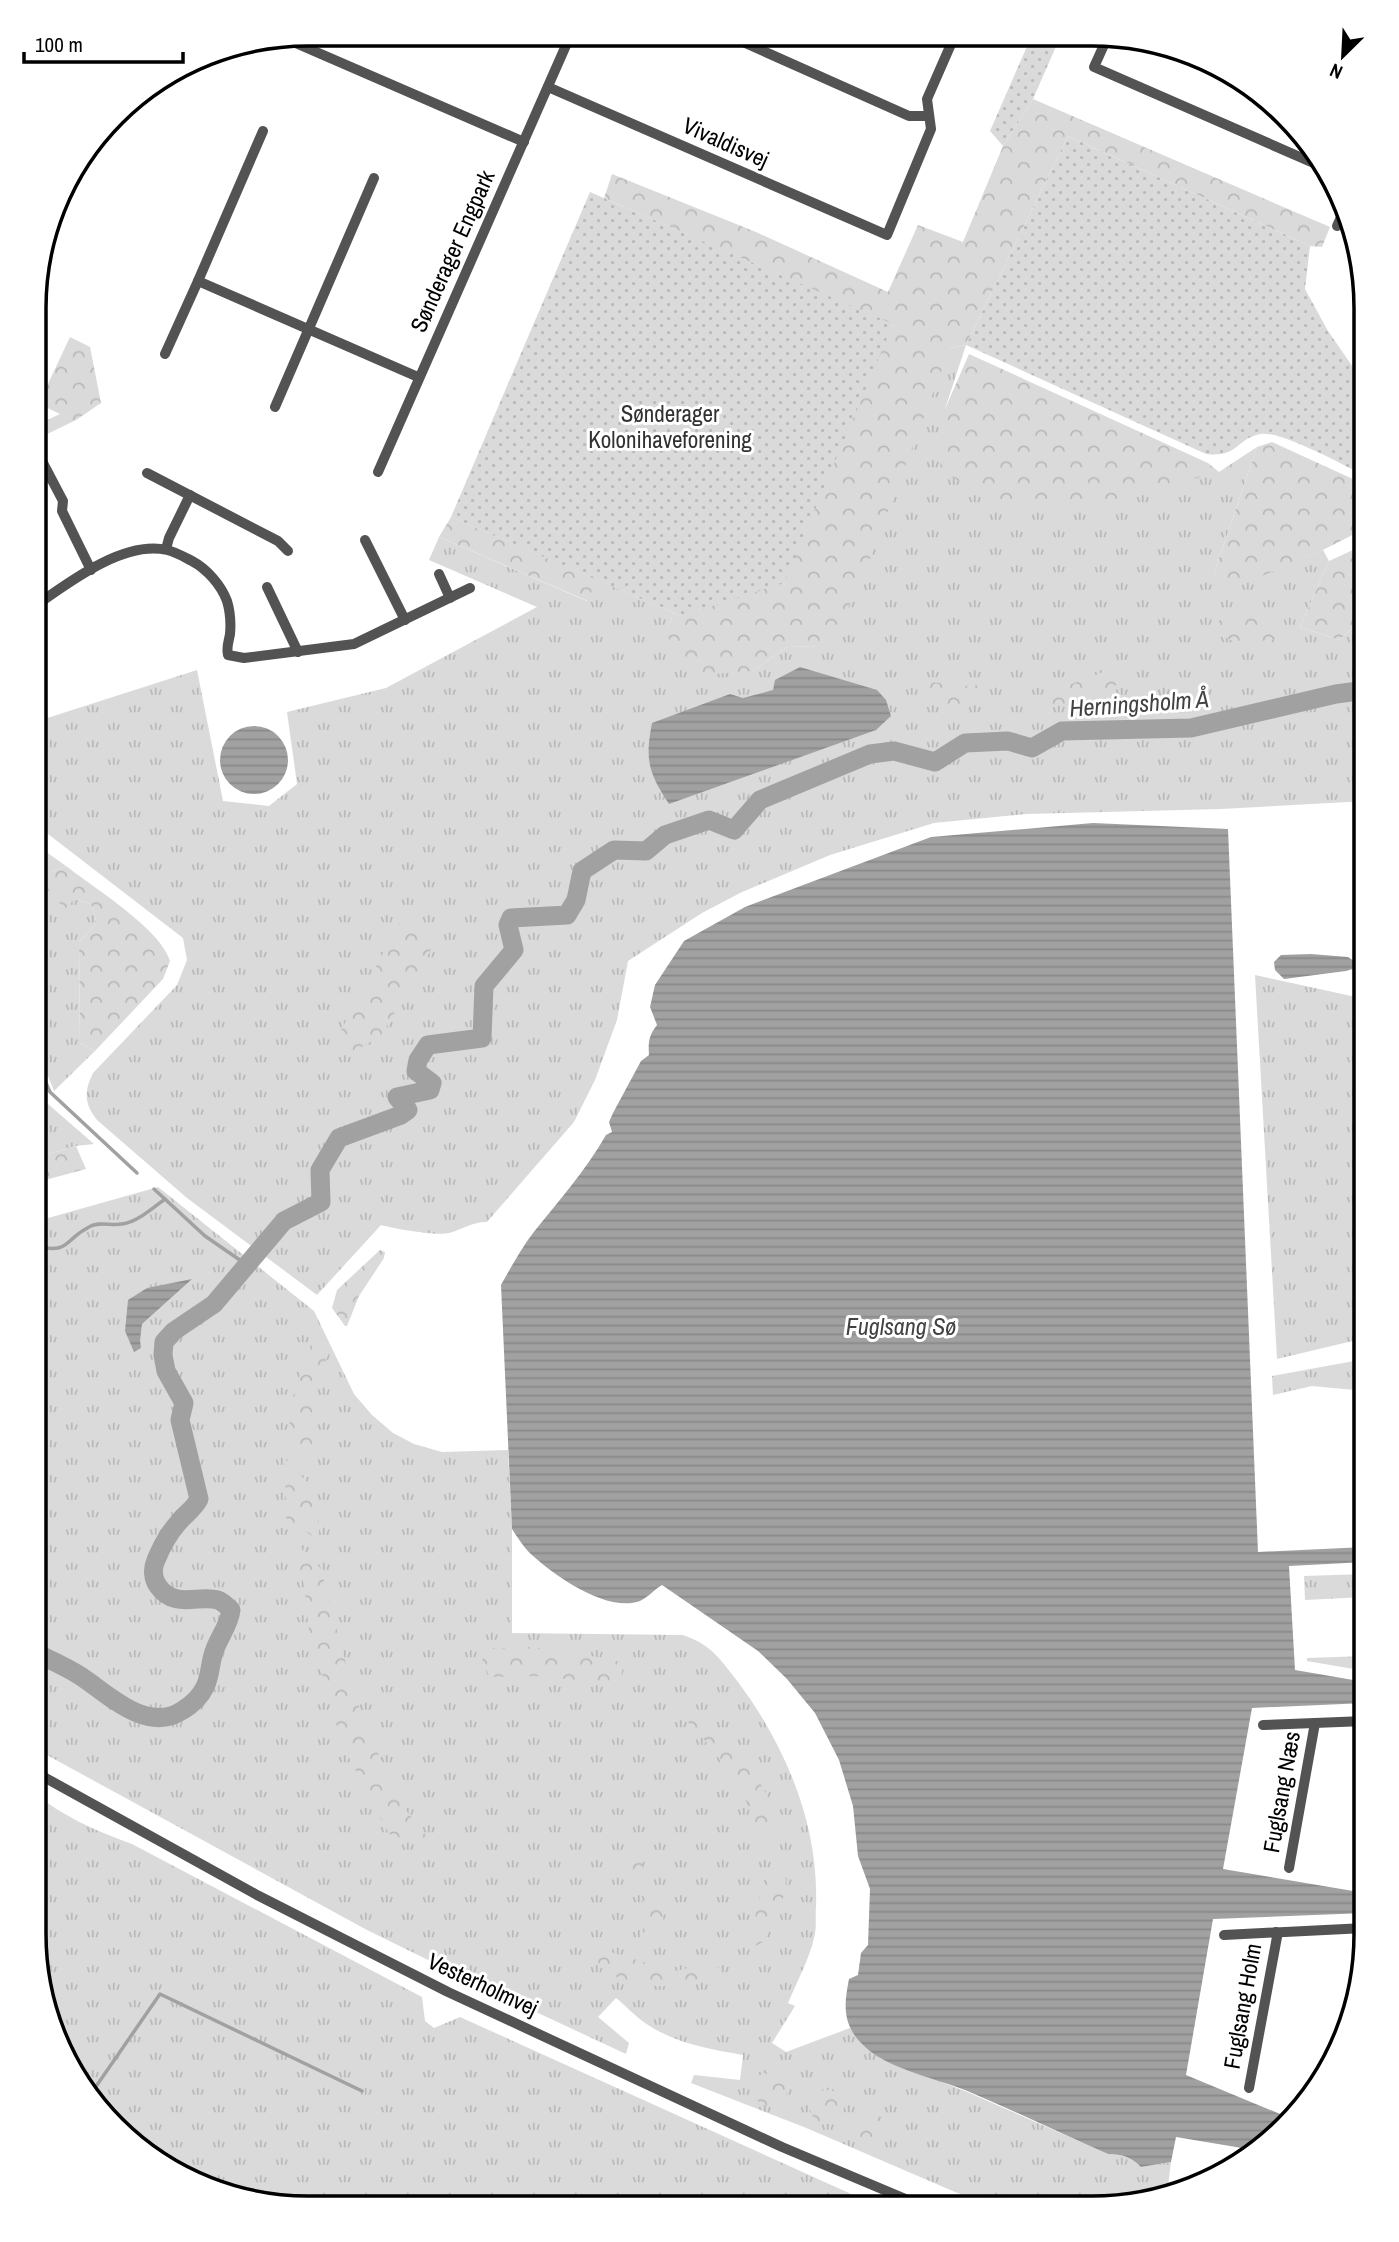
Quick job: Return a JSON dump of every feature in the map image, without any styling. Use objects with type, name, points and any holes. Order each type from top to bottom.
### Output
[{"type":"street","points":[[301,45],[524,142]]},
{"type":"street","name":"Sønderager Engpark","points":[[378,472],[567,45]]},
{"type":"street","points":[[750,45],[909,116],[929,116],[927,99],[951,45]]},
{"type":"street","points":[[1104,46],[1094,67],[1308,161]]},
{"type":"street","name":"Vivaldisvej","points":[[548,87],[887,235],[931,129],[929,116]]},
{"type":"street","points":[[165,354],[263,131]]},
{"type":"street","points":[[275,407],[374,178]]},
{"type":"street","points":[[1337,226],[1339,221]]},
{"type":"street","points":[[198,281],[418,377]]},
{"type":"street","points":[[46,469],[63,501],[62,511],[91,570]]},
{"type":"street","points":[[147,473],[278,541],[288,551]]},
{"type":"street","points":[[166,550],[190,495]]},
{"type":"street","points":[[365,540],[405,620]]},
{"type":"street","points":[[46,598],[118,555],[134,551],[166,550],[198,565],[218,585],[226,599],[230,615],[228,655],[244,658],[354,644],[470,588]]},
{"type":"street","points":[[439,574],[450,598]]},
{"type":"street","points":[[267,587],[298,652]]},
{"type":"street","name":"Fuglsang Næs","points":[[1263,1725],[1354,1721]]},
{"type":"street","name":"Fuglsang Næs","points":[[1289,1868],[1315,1723]]},
{"type":"street","name":"Vesterholmvej","points":[[46,1778],[257,1895],[448,1992],[782,2147],[899,2196]]},
{"type":"street","name":"Fuglsang Holm","points":[[1224,1935],[1354,1928]]},
{"type":"street","name":"Fuglsang Holm","points":[[1249,2088],[1276,1932]]},
{"type":"green space","points":[[1028,45],[1057,45],[1033,99],[1003,146],[990,131]]},
{"type":"green space","points":[[1033,99],[1330,227],[1322,247],[1310,246],[1068,136],[966,345],[950,348],[857,593],[832,632],[813,647],[788,646],[753,671],[701,675],[674,664],[667,629],[674,613],[681,616],[893,325],[604,198],[612,174],[756,232],[888,292],[918,225],[963,242],[1003,146]]},
{"type":"green space","points":[[1068,136],[1310,246],[1305,289],[1328,331],[1354,369],[1354,470],[1297,443],[1270,434],[1252,436],[1225,453],[1206,454],[966,345]]},
{"type":"green space","name":"Sønderager Kolonihaveforening","points":[[590,192],[893,324],[784,583],[681,616],[451,517]]},
{"type":"green space","points":[[70,337],[90,347],[101,403],[76,420],[46,435],[46,421],[60,414],[46,407],[47,386]]},
{"type":"green space","points":[[966,345],[945,409],[1219,472],[1257,447],[1214,573],[1239,585],[1323,550],[1329,561],[1300,627],[1339,640],[1354,627],[1354,802],[1221,809],[1027,814],[934,823],[830,855],[740,893],[702,913],[628,961],[617,1020],[595,1080],[574,1122],[487,1222],[443,1234],[381,1225],[317,1295],[187,1198],[97,1120],[87,1097],[93,1073],[177,985],[187,960],[183,938],[46,832],[46,718],[197,670],[223,801],[269,806],[297,784],[287,712],[386,688],[537,607],[429,560],[439,537],[587,601],[596,579],[674,613],[667,629],[753,671],[788,646],[814,647],[950,348]]},
{"type":"green space","points":[[969,354],[1208,463],[1219,472],[1105,504],[1016,507],[940,472],[945,409]]},
{"type":"green space","points":[[1272,442],[1354,480],[1354,534],[1239,586],[1214,573],[1257,447]]},
{"type":"green space","points":[[451,517],[596,579],[588,601],[439,537]]},
{"type":"green space","points":[[1354,550],[1354,627],[1339,640],[1300,627],[1329,561]]},
{"type":"green space","points":[[1232,612],[1251,615],[1274,637],[1269,646],[1246,646],[1212,629]]},
{"type":"green space","points":[[1114,668],[1119,679],[1114,688],[1048,709],[1036,708],[1029,700]]},
{"type":"green space","points":[[924,681],[962,686],[988,685],[987,694],[973,705],[941,706],[925,700],[918,690]]},
{"type":"green space","points":[[46,852],[66,866],[51,872],[75,899],[91,904],[97,923],[79,942],[80,1043],[95,1051],[54,1091],[46,1071]]},
{"type":"green space","points":[[66,866],[141,923],[164,949],[170,961],[163,979],[95,1051],[80,1043],[79,942],[97,923],[91,904],[75,899],[65,909],[47,889],[51,872]]},
{"type":"green space","points":[[403,917],[436,941],[381,1036],[347,1055],[338,1050],[335,1041]]},
{"type":"green space","points":[[1255,975],[1354,997],[1354,1341],[1277,1359]]},
{"type":"green space","points":[[46,1102],[94,1144],[46,1155]]},
{"type":"green space","points":[[76,1146],[86,1169],[46,1180],[46,1155]]},
{"type":"green space","points":[[158,1187],[314,1311],[354,1394],[372,1415],[393,1433],[414,1444],[442,1452],[508,1450],[512,1529],[512,1633],[683,1635],[701,1643],[720,1660],[755,1707],[785,1760],[805,1816],[812,1846],[815,1934],[788,2003],[795,2006],[772,2043],[786,2052],[850,2028],[862,2044],[882,2059],[965,2091],[1108,2154],[1126,2157],[1141,2167],[1171,2162],[1168,2185],[1109,2196],[966,2196],[955,2192],[804,2127],[691,2083],[694,2075],[740,2080],[743,2055],[705,2048],[668,2036],[645,2023],[616,1998],[598,2017],[629,2043],[626,2054],[367,1930],[46,1755],[46,1219]]},
{"type":"green space","points":[[380,1250],[385,1252],[384,1258],[359,1296],[345,1326],[332,1308],[337,1290]]},
{"type":"green space","points":[[315,1340],[329,1352],[316,1400],[316,1476],[286,1446],[294,1392],[312,1341]]},
{"type":"green space","points":[[1354,1361],[1354,1390],[1312,1386],[1273,1395],[1272,1376]]},
{"type":"green space","points":[[285,1459],[317,1492],[319,1532],[315,1538],[286,1518]]},
{"type":"green space","points":[[297,1545],[321,1569],[351,1683],[366,1728],[404,1808],[431,1842],[428,1844],[392,1836],[388,1832],[342,1744],[309,1631],[304,1585],[294,1547]]},
{"type":"green space","points":[[1354,1574],[1354,1598],[1305,1600],[1304,1576]]},
{"type":"green space","points":[[528,1647],[568,1651],[620,1662],[623,1666],[619,1690],[578,1680],[535,1676],[492,1677],[488,1674],[482,1660],[488,1648]]},
{"type":"green space","points":[[1354,1656],[1354,1669],[1307,1661],[1307,1658]]},
{"type":"green space","points":[[690,1705],[714,1722],[721,1738],[741,1756],[757,1778],[774,1816],[774,1827],[769,1835],[765,1837],[755,1833],[747,1803],[724,1765],[695,1728],[682,1717],[684,1706]]},
{"type":"green space","points":[[46,1801],[80,1822],[132,1844],[422,1997],[425,2021],[434,2028],[460,2017],[854,2196],[290,2196],[239,2188],[191,2170],[148,2142],[122,2120],[90,2080],[65,2035],[54,2003],[46,1952]]},
{"type":"green space","points":[[635,1858],[641,1861],[662,1912],[663,1925],[653,1939],[641,1938],[645,1920],[641,1889],[632,1870],[632,1861]]},
{"type":"green space","points":[[780,1873],[786,1879],[785,1893],[763,1942],[755,1946],[754,1923],[765,1877]]},
{"type":"green space","points":[[607,1951],[673,1971],[715,1964],[721,1971],[720,1977],[672,1986],[626,1981],[599,1966],[598,1960]]},
{"type":"green space","points":[[770,2072],[782,2077],[787,2089],[782,2101],[770,2106],[758,2101],[753,2089],[758,2077]]},
{"type":"green space","points":[[827,2090],[839,2095],[844,2107],[839,2119],[827,2124],[815,2119],[810,2107],[815,2095]]},
{"type":"green space","points":[[870,2113],[882,2118],[887,2130],[882,2142],[870,2147],[858,2142],[853,2130],[858,2118]]},
{"type":"water","points":[[800,667],[877,690],[886,700],[891,716],[876,730],[669,804],[656,783],[650,765],[652,723],[730,694],[743,698],[773,690],[775,680]]},
{"type":"water","points":[[254,726],[267,729],[278,736],[285,747],[288,760],[285,773],[278,784],[267,791],[254,794],[241,791],[230,784],[223,773],[220,760],[223,747],[230,736],[241,729]]},
{"type":"water","name":"Fuglsang Sø","points":[[1093,823],[1228,829],[1258,1552],[1354,1548],[1354,1563],[1289,1566],[1295,1670],[1354,1680],[1354,1703],[1252,1708],[1223,1869],[1354,1891],[1354,1913],[1213,1919],[1186,2075],[1282,2115],[1242,2148],[1176,2137],[1171,2162],[1141,2167],[1126,2157],[1108,2154],[965,2090],[883,2060],[862,2044],[848,2021],[846,1997],[849,1979],[858,1975],[861,1953],[868,1945],[870,1889],[858,1856],[853,1806],[839,1760],[815,1713],[787,1679],[758,1651],[662,1585],[640,1601],[612,1602],[597,1597],[568,1582],[542,1563],[521,1543],[512,1529],[501,1285],[533,1233],[581,1173],[606,1135],[612,1132],[609,1122],[613,1113],[641,1061],[649,1055],[650,1039],[657,1025],[650,1007],[655,985],[684,941],[745,907],[931,837]]},
{"type":"water","points":[[1281,955],[1348,957],[1354,961],[1354,969],[1284,979],[1275,970],[1274,962]]},
{"type":"water","points":[[192,1279],[142,1324],[141,1348],[134,1352],[125,1331],[128,1300],[147,1288]]},
{"type":"waterway","name":"Herningsholm Å","points":[[46,1658],[76,1673],[130,1710],[143,1715],[156,1718],[170,1716],[187,1708],[201,1694],[231,1610],[218,1600],[172,1597],[158,1586],[154,1577],[155,1563],[166,1541],[199,1499],[180,1420],[184,1403],[166,1371],[164,1342],[174,1331],[214,1304],[284,1221],[321,1202],[320,1170],[339,1138],[408,1110],[397,1097],[430,1090],[432,1083],[416,1071],[418,1060],[428,1045],[482,1038],[484,986],[514,950],[508,925],[511,918],[567,915],[576,900],[582,871],[614,850],[646,851],[665,835],[709,820],[734,830],[760,800],[870,754],[894,751],[935,762],[965,743],[1008,741],[1032,748],[1062,731],[1191,728],[1354,692]]},
{"type":"waterway","points":[[46,1083],[50,1092],[137,1173]]},
{"type":"waterway","points":[[154,1189],[205,1236],[247,1265]]},
{"type":"waterway","points":[[46,1248],[61,1247],[80,1232],[97,1224],[133,1221],[165,1199]]},
{"type":"waterway","points":[[95,2087],[160,1994],[362,2091]]}]
